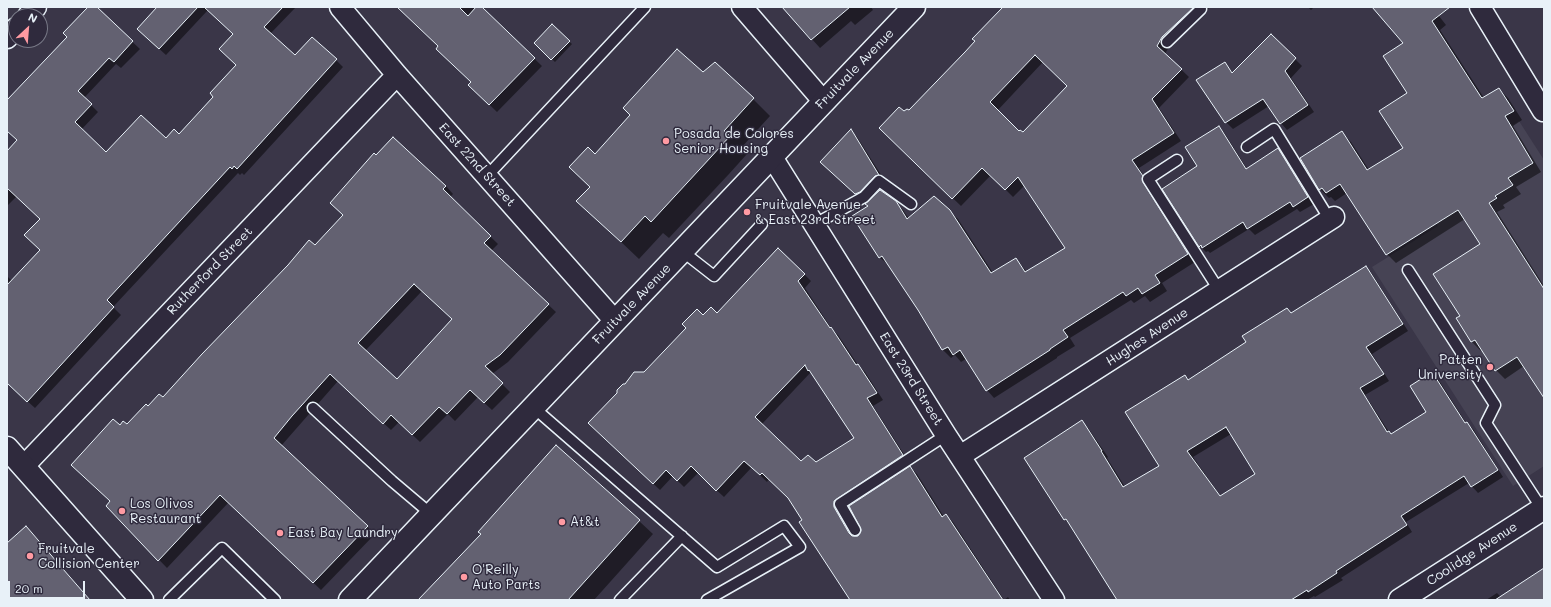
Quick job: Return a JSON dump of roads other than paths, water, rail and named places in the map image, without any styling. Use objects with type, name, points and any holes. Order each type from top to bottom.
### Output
[{"type":"main road","name":"Fruitvale Avenue","points":[[350,600],[914,7]]},
{"type":"main road","points":[[7,448],[142,600]]},
{"type":"main road","name":"Coolidge Avenue","points":[[1400,600],[1543,508]]},
{"type":"street","name":"East 22nd Street","points":[[340,7],[397,75],[615,321]]},
{"type":"street","points":[[742,7],[824,102]]},
{"type":"street","points":[[1480,7],[1540,97]]},
{"type":"street","name":"Rutherford Street","points":[[23,466],[397,75]]},
{"type":"street","name":"East 23rd Street","points":[[772,157],[946,435],[1054,600]]},
{"type":"street","name":"Hughes Avenue","points":[[960,456],[1332,218]]},
{"type":"lane","points":[[487,176],[646,7]]},
{"type":"lane","points":[[1167,42],[1201,8]]},
{"type":"lane","points":[[1247,147],[1274,129],[1332,218]]},
{"type":"lane","points":[[1177,160],[1148,179],[1219,290]]},
{"type":"lane","points":[[814,224],[864,197],[879,181],[911,204]]},
{"type":"lane","points":[[682,251],[714,276],[762,224]]},
{"type":"lane","points":[[1408,270],[1496,405],[1486,423],[1543,508]]},
{"type":"lane","points":[[533,407],[717,567],[784,526],[800,546],[707,600]]},
{"type":"lane","points":[[313,408],[392,481],[431,514]]},
{"type":"lane","points":[[855,530],[840,504],[946,435]]},
{"type":"lane","points":[[620,600],[682,536]]},
{"type":"lane","points":[[169,600],[222,548],[275,600]]},
{"type":"place","name":"Posada de Colores Senior Housing","points":[[666,141]]},
{"type":"place","name":"Fruitvale Avenue & East 23rd Street","points":[[747,212]]},
{"type":"place","name":"Patten University","points":[[1490,367]]},
{"type":"place","name":"Los Olivos Restaurant","points":[[122,511]]},
{"type":"place","name":"At&t","points":[[562,522]]},
{"type":"place","name":"East Bay Laundry","points":[[280,533]]},
{"type":"place","name":"Fruitvale Collision Center","points":[[30,556]]},
{"type":"place","name":"O'Reilly Auto Parts","points":[[464,577]]}]
